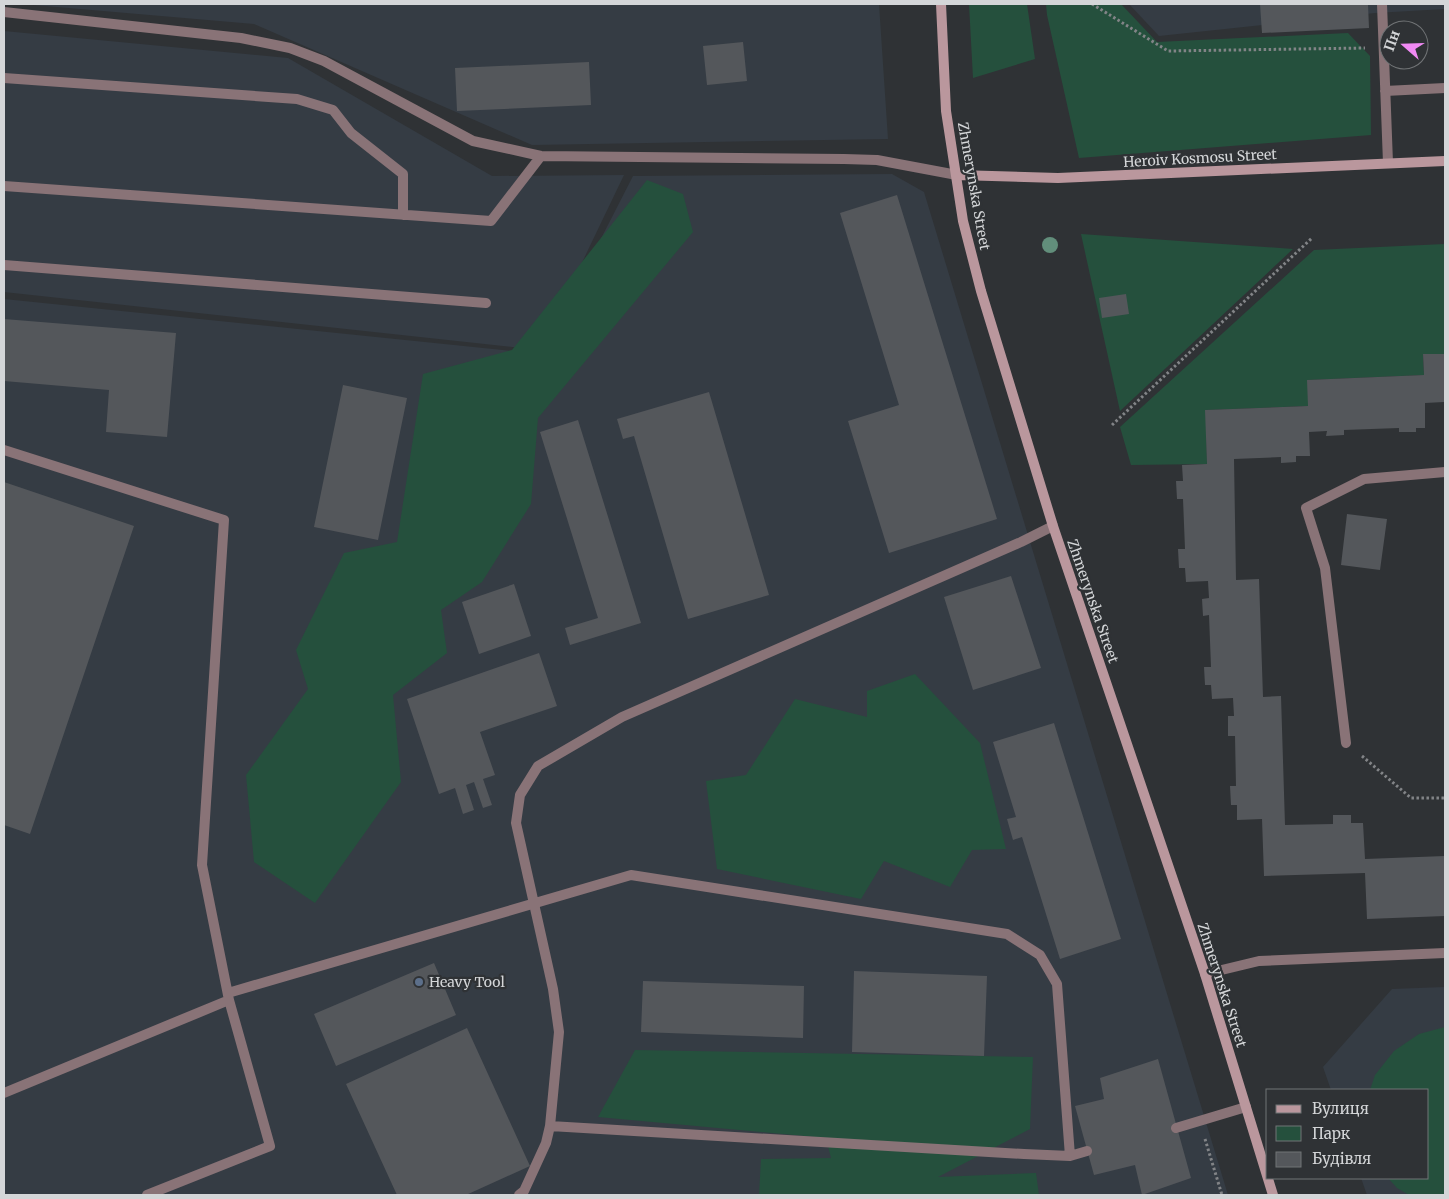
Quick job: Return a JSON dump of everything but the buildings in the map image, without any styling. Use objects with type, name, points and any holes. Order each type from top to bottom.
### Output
[{"type":"main road","name":"Zhmerynska Street","points":[[941,4],[946,111],[963,221],[981,291],[1053,526],[1205,974],[1266,1172]]},
{"type":"main road","name":"Heroiv Kosmosu Street","points":[[957,175],[1058,178],[1445,161]]},
{"type":"main road","name":"Zhmerynska Street","points":[[1268,1179],[1273,1195]]},
{"type":"lane","points":[[1382,4],[1382,20]]},
{"type":"lane","points":[[9,9],[240,38],[290,48],[324,61],[473,141],[541,156],[877,160],[957,175]]},
{"type":"lane","points":[[1384,70],[1388,163]]},
{"type":"lane","points":[[4,78],[297,99],[333,110],[351,133],[402,174],[403,215]]},
{"type":"lane","points":[[1385,91],[1445,88]]},
{"type":"lane","points":[[4,186],[491,221],[541,156]]},
{"type":"lane","points":[[4,265],[486,303]]},
{"type":"lane","points":[[4,450],[224,520],[202,865],[228,997],[270,1146],[147,1195]]},
{"type":"lane","points":[[1346,742],[1325,568],[1306,508],[1364,479],[1445,472]]},
{"type":"lane","points":[[519,1195],[524,1190],[546,1143],[550,1126],[559,1032],[553,989],[516,823],[520,795],[538,766],[622,717],[1021,542],[1053,526]]},
{"type":"lane","points":[[4,1092],[228,997],[631,875],[1008,934],[1040,955],[1057,984],[1070,1156]]},
{"type":"lane","points":[[1205,974],[1259,961],[1445,953]]},
{"type":"lane","points":[[1176,1128],[1246,1108]]},
{"type":"lane","points":[[550,1126],[1070,1156],[1087,1151]]},
{"type":"path","points":[[1092,4],[1168,51],[1379,48]]},
{"type":"path","points":[[1112,424],[1312,238]]},
{"type":"path","points":[[1346,742],[1411,798],[1445,798]]},
{"type":"path","points":[[1199,1122],[1222,1195]]},
{"type":"shaded area","points":[[22,4],[879,4],[888,139],[532,145],[254,24]]},
{"type":"shaded area","points":[[1129,4],[1445,4],[1445,9],[1375,13],[1159,36]]},
{"type":"shaded area","points":[[4,31],[288,58],[492,176],[624,175],[540,350],[4,292]]},
{"type":"shaded area","points":[[892,174],[924,192],[1228,1195],[4,1195],[4,299],[542,354],[633,176]]},
{"type":"shaded area","points":[[1445,987],[1445,1195],[1367,1195],[1361,1179],[1429,1179],[1429,1089],[1331,1089],[1323,1067],[1392,989]]},
{"type":"green space","points":[[969,4],[1027,4],[1035,59],[973,78]]},
{"type":"green space","points":[[1046,4],[1121,4],[1157,42],[1348,33],[1370,56],[1371,135],[1079,158]]},
{"type":"green space","points":[[647,180],[683,194],[693,232],[538,418],[531,504],[482,582],[441,610],[447,653],[393,695],[401,782],[315,903],[254,862],[246,775],[308,689],[296,650],[344,553],[397,542],[423,374],[512,350]]},
{"type":"green space","points":[[1081,234],[1293,249],[1120,411]]},
{"type":"green space","points":[[1445,244],[1445,354],[1423,354],[1424,375],[1308,380],[1308,406],[1206,410],[1207,464],[1131,465],[1120,427],[1314,250]]},
{"type":"green space","points":[[915,674],[980,743],[1006,849],[972,850],[950,887],[884,861],[861,899],[717,869],[706,781],[746,775],[795,699],[867,717],[867,691]]},
{"type":"green space","points":[[1445,1027],[1445,1195],[1409,1195],[1397,1188],[1389,1179],[1429,1179],[1429,1089],[1370,1089],[1375,1075],[1394,1051],[1419,1034]]},
{"type":"green space","points":[[635,1050],[1033,1057],[1030,1129],[938,1177],[1036,1173],[1039,1195],[759,1195],[761,1159],[831,1158],[826,1138],[598,1117]]},
{"type":"place","name":"Heavy Tool","points":[[419,982]]}]
